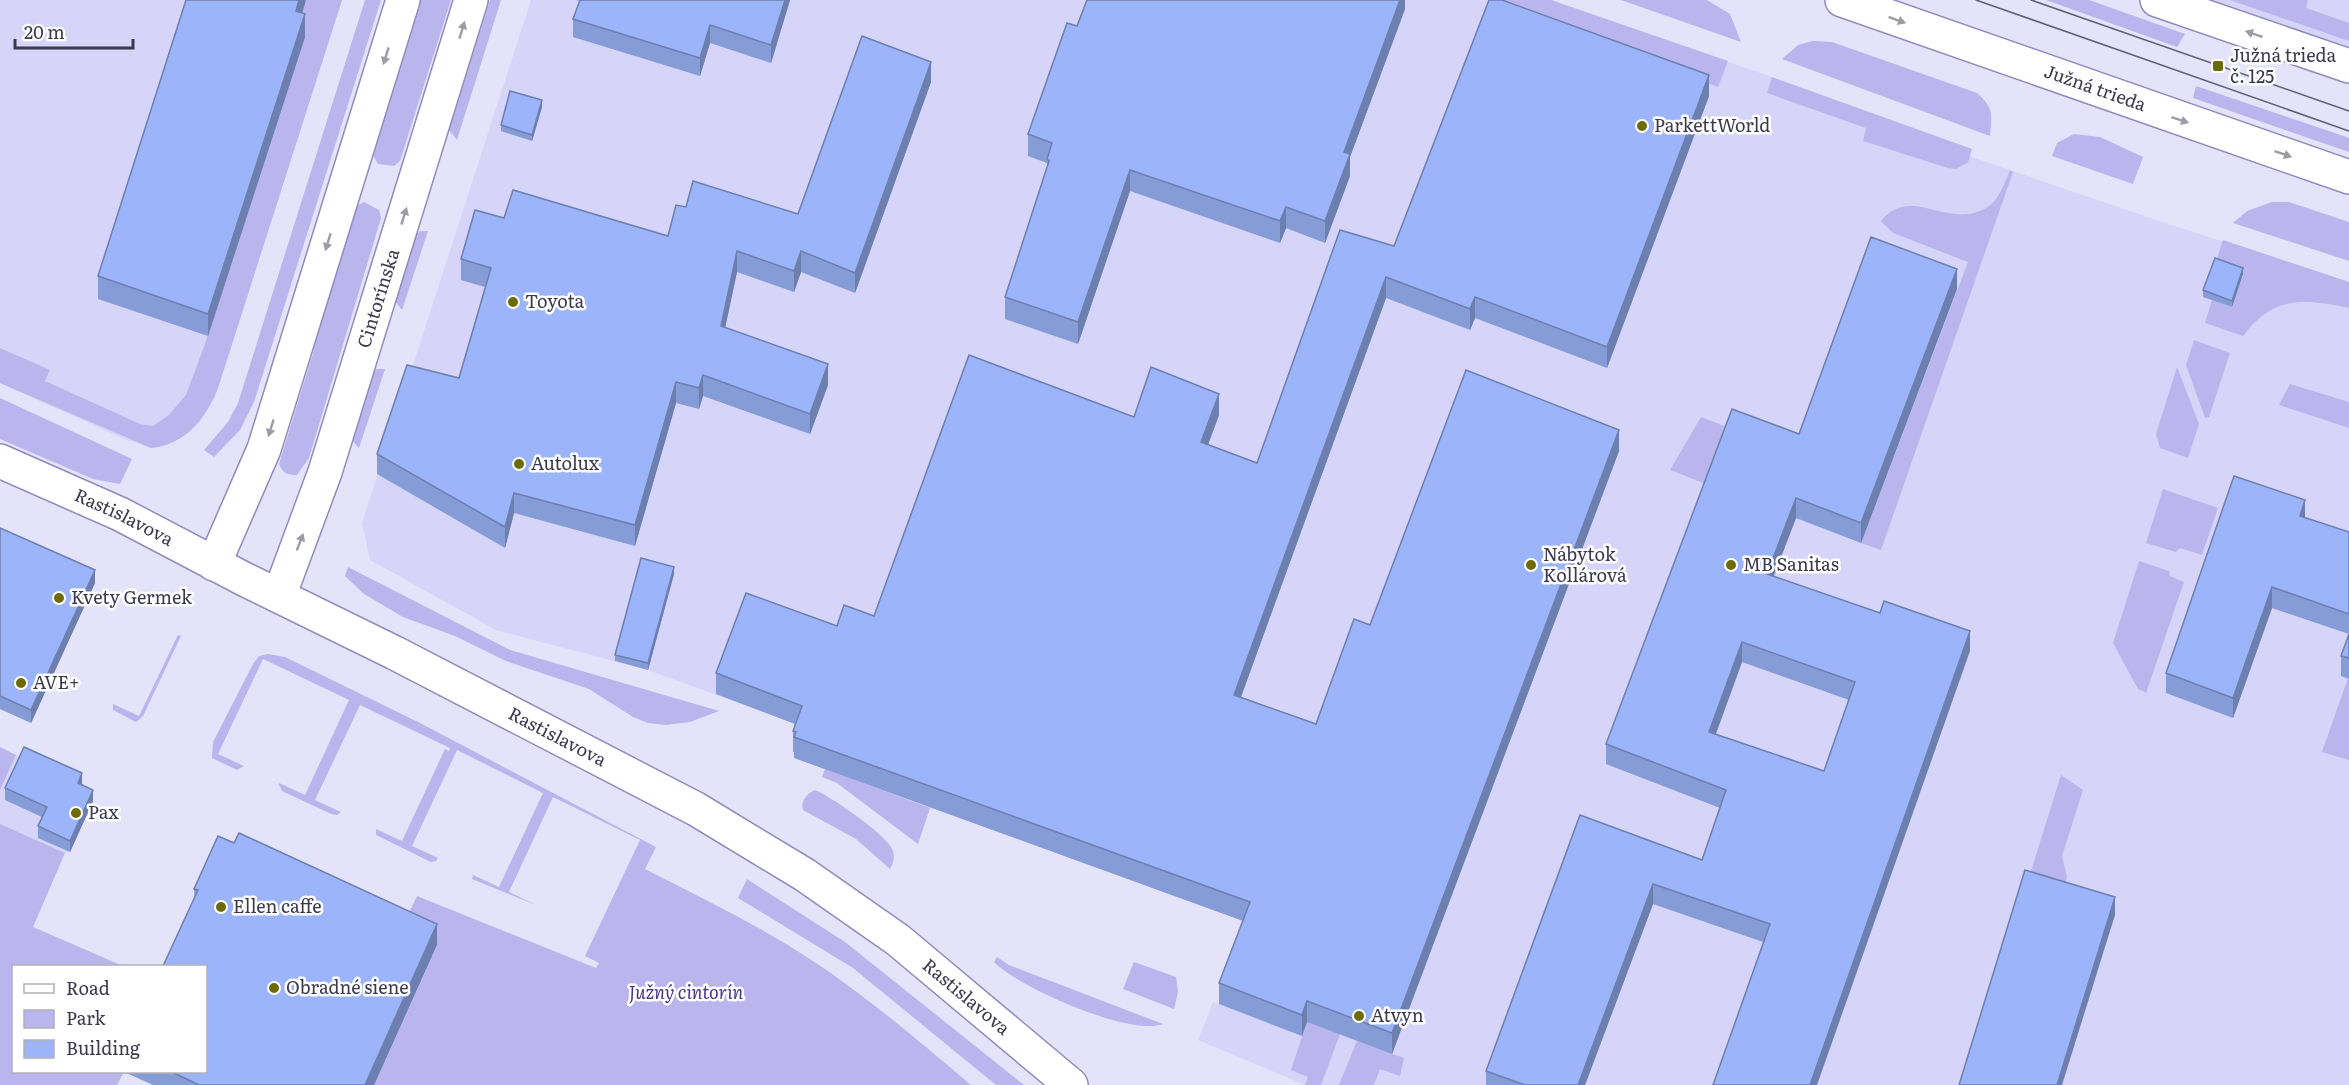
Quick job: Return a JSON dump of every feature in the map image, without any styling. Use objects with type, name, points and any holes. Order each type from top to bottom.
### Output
[{"type":"street","points":[[214,564],[264,449],[403,0]]},
{"type":"street","name":"Cintorínska","points":[[279,596],[325,472],[471,0]]},
{"type":"street","name":"Južná trieda","points":[[1842,0],[2349,177]]},
{"type":"street","points":[[2157,0],[2349,66]]},
{"type":"street","name":"Rastislavova","points":[[0,461],[120,514],[696,809],[805,875],[898,940],[1071,1085]]},
{"type":"shaded area","points":[[0,0],[342,0],[215,397],[199,423],[188,433],[164,445],[151,448],[122,438],[0,383]]},
{"type":"shaded area","points":[[531,0],[1551,0],[1772,77],[1769,88],[2165,223],[2349,282],[2349,1085],[1305,1085],[1198,1040],[1213,1002],[1220,1004],[1274,858],[796,753],[793,752],[802,726],[648,670],[496,630],[370,560],[362,523]]},
{"type":"shaded area","points":[[2157,0],[2349,0],[2349,66]]},
{"type":"shaded area","points":[[16,755],[83,783],[79,794],[93,801],[70,852],[65,853],[0,824],[0,790]]},
{"type":"green space","points":[[306,0],[342,0],[219,385],[202,418],[185,435],[175,441],[151,448],[0,383],[0,348],[50,370],[45,381],[140,424],[153,426],[169,415],[186,395],[205,344],[304,37],[282,29]]},
{"type":"green space","points":[[365,0],[381,0],[254,402],[240,430],[214,457],[204,450],[228,422],[238,403]]},
{"type":"green space","points":[[418,0],[451,0],[400,161],[394,166],[378,164],[371,152]]},
{"type":"green space","points":[[490,0],[501,0],[457,140],[449,130]]},
{"type":"green space","points":[[1497,0],[1551,0],[1728,61],[1718,87]]},
{"type":"green space","points":[[1621,0],[1707,0],[1730,14],[1741,42]]},
{"type":"green space","points":[[2046,0],[2089,0],[2185,34],[2177,47]]},
{"type":"green space","points":[[2230,0],[2308,0],[2306,8],[2349,23],[2349,41]]},
{"type":"green space","points":[[1813,41],[1832,42],[1977,93],[1991,112],[1990,136],[1782,59],[1798,45]]},
{"type":"green space","points":[[1772,77],[1972,149],[1968,162],[1956,169],[1948,168],[1863,141],[1866,128],[1767,93]]},
{"type":"green space","points":[[2196,86],[2349,138],[2349,152],[2193,98]]},
{"type":"green space","points":[[2074,134],[2100,137],[2143,157],[2133,184],[2052,156],[2057,143]]},
{"type":"green space","points":[[2010,170],[2013,172],[1881,550],[1861,543],[1968,262],[1893,233],[1881,221],[1893,211],[1905,206],[1946,213],[1974,213],[1989,206],[1996,199]]},
{"type":"green space","points":[[364,202],[379,210],[381,218],[309,458],[297,475],[288,474],[279,464],[314,350],[315,330],[356,206]]},
{"type":"green space","points":[[2272,202],[2289,202],[2349,222],[2349,261],[2233,223],[2247,211]]},
{"type":"green space","points":[[420,231],[428,231],[402,310],[395,301],[416,235]]},
{"type":"green space","points":[[2223,240],[2349,282],[2349,308],[2318,303],[2291,303],[2266,313],[2243,336],[2205,323],[2212,300],[2232,307],[2243,275],[2215,264]]},
{"type":"green space","points":[[2194,340],[2230,353],[2209,417],[2205,418],[2186,365]]},
{"type":"green space","points":[[2177,367],[2199,424],[2188,458],[2160,448],[2156,434]]},
{"type":"green space","points":[[377,369],[385,369],[359,448],[351,439],[373,373]]},
{"type":"green space","points":[[2290,384],[2349,402],[2349,428],[2279,405]]},
{"type":"green space","points":[[0,398],[132,459],[120,484],[93,479],[0,439]]},
{"type":"green space","points":[[1701,417],[1732,429],[1711,486],[1670,470]]},
{"type":"green space","points":[[2163,489],[2218,508],[2202,555],[2180,548],[2176,552],[2146,543]]},
{"type":"green space","points":[[2139,561],[2169,571],[2170,576],[2184,582],[2146,693],[2138,689],[2113,643]]},
{"type":"green space","points":[[348,567],[510,650],[719,711],[690,722],[666,725],[648,723],[633,717],[589,689],[506,661],[455,636],[403,617],[364,594],[345,576]]},
{"type":"green space","points":[[178,635],[181,636],[143,716],[136,722],[113,710],[113,704],[139,716]]},
{"type":"green space","name":"Južný cintorín","points":[[268,654],[285,657],[420,723],[656,847],[645,869],[752,924],[813,961],[874,1005],[971,1085],[374,1085],[437,946],[401,929],[417,896],[596,968],[599,963],[585,956],[640,840],[553,797],[509,892],[536,905],[472,879],[473,875],[499,887],[543,793],[457,750],[412,846],[438,858],[431,862],[376,835],[376,829],[402,841],[445,749],[449,751],[450,748],[360,705],[315,800],[341,812],[337,815],[331,814],[282,791],[279,783],[305,795],[349,700],[263,659],[218,754],[244,766],[237,770],[212,758],[213,742],[253,664],[259,656]]},
{"type":"green space","points":[[2349,679],[2349,760],[2322,752]]},
{"type":"green space","points":[[0,747],[16,755],[0,790]]},
{"type":"green space","points":[[825,769],[930,808],[918,844],[837,783],[822,777]]},
{"type":"green space","points":[[2061,775],[2083,790],[2062,856],[2067,877],[2061,898],[2026,887]]},
{"type":"green space","points":[[815,790],[845,808],[889,844],[894,856],[890,869],[856,839],[803,810],[802,804],[805,798]]},
{"type":"green space","points":[[0,824],[65,853],[33,927],[121,965],[12,965],[12,1073],[123,1073],[117,1085],[0,1085]]},
{"type":"green space","points":[[747,879],[845,942],[1024,1085],[996,1085],[853,968],[738,898]]},
{"type":"green space","points":[[997,957],[1009,965],[1163,1024],[1147,1026],[1126,1023],[1075,1007],[1049,996],[1007,972],[994,962]]},
{"type":"green space","points":[[1134,962],[1176,977],[1178,992],[1174,1009],[1123,989]]},
{"type":"green space","points":[[1307,1022],[1340,1034],[1321,1085],[1305,1085],[1308,1077],[1291,1070]]},
{"type":"green space","points":[[1357,1041],[1404,1058],[1400,1076],[1380,1069],[1374,1085],[1339,1085]]},
{"type":"building","points":[[186,0],[299,0],[296,11],[305,14],[208,314],[98,276]]},
{"type":"building","points":[[580,0],[785,0],[771,45],[710,25],[700,58],[573,19]]},
{"type":"building","points":[[1087,0],[1400,0],[1344,152],[1350,154],[1325,221],[1286,207],[1280,221],[1130,170],[1078,322],[1005,297],[1049,161],[1047,159],[1052,143],[1028,134],[1067,23],[1077,26]]},
{"type":"building","points":[[1489,0],[1502,0],[1709,75],[1607,347],[1475,297],[1470,309],[1386,277],[1234,695],[1316,724],[1354,619],[1370,625],[1466,370],[1619,430],[1392,1033],[1307,1001],[1302,1015],[1219,983],[1250,902],[794,737],[796,732],[793,731],[802,706],[716,673],[746,593],[837,626],[844,605],[874,616],[969,355],[1134,417],[1151,367],[1219,394],[1201,442],[1257,463],[1340,230],[1394,246]]},
{"type":"building","points":[[862,36],[931,62],[855,273],[801,251],[794,271],[737,251],[721,326],[828,364],[810,414],[703,375],[699,388],[676,382],[635,525],[514,493],[505,527],[377,454],[407,365],[459,378],[491,268],[461,259],[475,210],[504,218],[513,190],[668,236],[676,205],[686,207],[693,181],[798,214]]},
{"type":"building","points":[[510,91],[542,100],[532,135],[501,125]]},
{"type":"building","points":[[1871,237],[1957,269],[1861,523],[1796,498],[1767,574],[1880,613],[1884,601],[1970,631],[1810,1085],[1713,1085],[1770,924],[1653,884],[1578,1085],[1525,1085],[1486,1071],[1580,815],[1702,860],[1726,790],[1606,744],[1732,409],[1799,434]],"holes":[[[1742,642],[1855,682],[1824,771],[1709,732]]]},
{"type":"building","points":[[2215,258],[2243,268],[2232,301],[2203,290]]},
{"type":"building","points":[[2234,476],[2305,500],[2300,516],[2349,532],[2349,614],[2272,587],[2233,698],[2166,673]]},
{"type":"building","points":[[0,528],[95,570],[31,710],[0,696]]},
{"type":"building","points":[[641,558],[674,567],[648,663],[615,655]]},
{"type":"building","points":[[2349,634],[2349,658],[2341,656]]},
{"type":"building","points":[[24,747],[82,773],[78,783],[93,790],[70,841],[38,826],[47,807],[5,788]]},
{"type":"building","name":"Obradné siene","points":[[239,833],[437,924],[365,1085],[199,1085],[174,1073],[207,1073],[207,965],[163,965],[198,890],[194,889],[218,836],[234,843]]},
{"type":"building","points":[[2025,870],[2115,897],[2057,1085],[1959,1085]]},
{"type":"tram line","points":[[1976,0],[2349,131]]},
{"type":"tram line","points":[[2031,0],[2349,111]]},
{"type":"place","name":"Južná trieda č. 125","points":[[2218,66]]},
{"type":"place","name":"ParkettWorld","points":[[1642,126]]},
{"type":"place","name":"Toyota","points":[[513,302]]},
{"type":"place","name":"Autolux","points":[[519,464]]},
{"type":"place","name":"Nábytok Kollárová","points":[[1531,565]]},
{"type":"place","name":"MB Sanitas","points":[[1731,565]]},
{"type":"place","name":"Kvety Germek","points":[[59,598]]},
{"type":"place","name":"AVE+","points":[[21,683]]},
{"type":"place","name":"Pax","points":[[76,813]]},
{"type":"place","name":"Ellen caffe","points":[[221,907]]},
{"type":"place","name":"Obradné siene","points":[[274,988]]},
{"type":"place","name":"Atvyn","points":[[1359,1016]]}]
